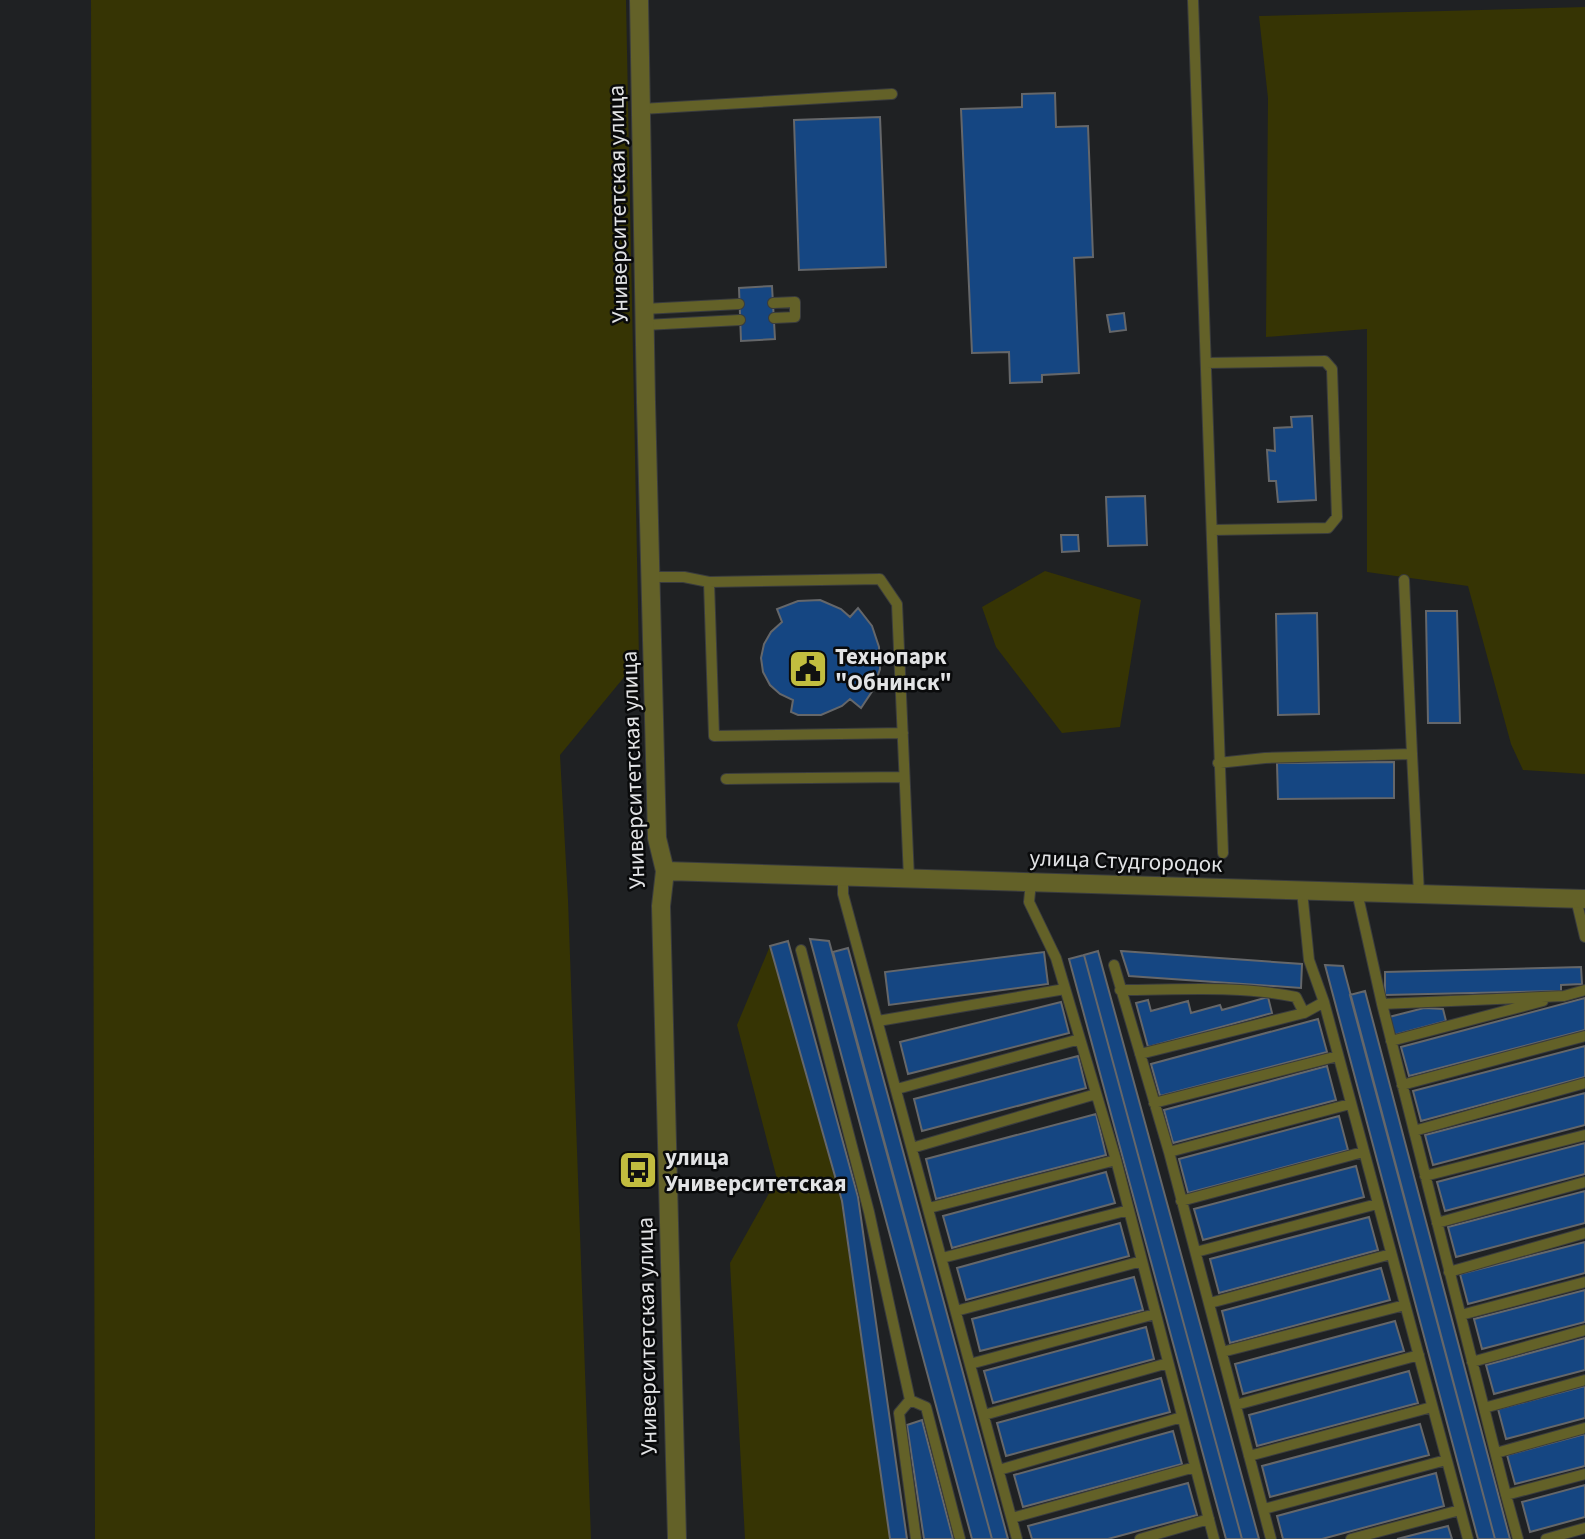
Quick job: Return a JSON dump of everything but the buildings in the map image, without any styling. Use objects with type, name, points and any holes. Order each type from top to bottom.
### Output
[{"type":"street","name":"Университетская улица","points":[[639,0],[657,838],[665,871],[661,906],[677,1539]]},
{"type":"street","name":"улица Студгородок","points":[[665,871],[1581,899]]},
{"type":"lane","points":[[1193,0],[1223,853]]},
{"type":"lane","points":[[641,109],[892,94]]},
{"type":"lane","points":[[773,303],[795,302],[795,317],[774,318]]},
{"type":"lane","points":[[644,317],[739,304]]},
{"type":"lane","points":[[644,317],[740,320]]},
{"type":"lane","points":[[1206,363],[1325,362],[1332,369],[1337,517],[1328,528],[1212,530]]},
{"type":"lane","points":[[651,577],[684,576],[709,582],[880,579],[897,604],[909,878]]},
{"type":"lane","points":[[1404,580],[1419,894]]},
{"type":"lane","points":[[709,582],[714,736],[903,733]]},
{"type":"lane","points":[[1219,763],[1265,758],[1412,754]]},
{"type":"lane","points":[[726,779],[904,777]]},
{"type":"lane","points":[[843,876],[843,894],[1017,1539]]},
{"type":"lane","points":[[1031,882],[1029,902],[1056,958],[1116,1160],[1214,1539]]},
{"type":"lane","points":[[1302,891],[1309,960],[1324,1002],[1468,1539]]},
{"type":"lane","points":[[1357,892],[1391,1041],[1518,1539]]},
{"type":"lane","points":[[1581,899],[1585,937]]},
{"type":"lane","points":[[800,950],[869,1212],[910,1400]]},
{"type":"lane","points":[[1114,965],[1169,1152],[1271,1539]]},
{"type":"lane","points":[[878,1021],[1065,989]]},
{"type":"lane","points":[[1120,990],[1221,989],[1274,992],[1296,997],[1304,1013]]},
{"type":"lane","points":[[1391,1041],[1585,990]]},
{"type":"lane","points":[[1382,1004],[1564,996]]},
{"type":"lane","points":[[1140,1054],[1304,1013],[1324,1002]]},
{"type":"lane","points":[[1402,1085],[1585,1036]]},
{"type":"lane","points":[[897,1089],[1080,1039]]},
{"type":"lane","points":[[1154,1103],[1338,1056]]},
{"type":"lane","points":[[1414,1131],[1585,1083]]},
{"type":"lane","points":[[912,1148],[1096,1094]]},
{"type":"lane","points":[[1169,1152],[1350,1104]]},
{"type":"lane","points":[[1425,1176],[1585,1135]]},
{"type":"lane","points":[[1181,1201],[1363,1152]]},
{"type":"lane","points":[[929,1208],[1116,1160]]},
{"type":"lane","points":[[1437,1223],[1585,1182]]},
{"type":"lane","points":[[1196,1252],[1377,1203]]},
{"type":"lane","points":[[942,1258],[1129,1210]]},
{"type":"lane","points":[[1450,1272],[1585,1233]]},
{"type":"lane","points":[[1210,1303],[1391,1254]]},
{"type":"lane","points":[[956,1311],[1142,1261]]},
{"type":"lane","points":[[1461,1315],[1585,1282]]},
{"type":"lane","points":[[1223,1352],[1405,1305]]},
{"type":"lane","points":[[971,1364],[1156,1314]]},
{"type":"lane","points":[[1472,1362],[1585,1330]]},
{"type":"lane","points":[[1237,1405],[1419,1355]]},
{"type":"lane","points":[[984,1415],[1168,1363]]},
{"type":"lane","points":[[1484,1408],[1585,1380]]},
{"type":"lane","points":[[910,1400],[898,1413],[916,1539]]},
{"type":"lane","points":[[910,1400],[926,1407],[960,1539]]},
{"type":"lane","points":[[1249,1456],[1432,1407]]},
{"type":"lane","points":[[999,1470],[1182,1417]]},
{"type":"lane","points":[[1496,1453],[1585,1428]]},
{"type":"lane","points":[[1264,1509],[1446,1460]]},
{"type":"lane","points":[[1012,1518],[1195,1467]]},
{"type":"lane","points":[[1506,1495],[1585,1474]]},
{"type":"lane","points":[[1351,1539],[1460,1510]]},
{"type":"lane","points":[[1140,1539],[1209,1519]]},
{"type":"lane","points":[[1546,1539],[1585,1528]]},
{"type":"shaded area","points":[[91,0],[626,0],[639,659],[560,755],[568,900],[591,1539],[95,1539]]},
{"type":"shaded area","points":[[1585,7],[1585,774],[1523,770],[1511,744],[1468,586],[1367,572],[1367,329],[1266,337],[1268,98],[1259,16]]},
{"type":"shaded area","points":[[1045,571],[1141,600],[1120,727],[1062,733],[996,647],[982,607]]},
{"type":"shaded area","points":[[770,946],[841,1201],[890,1539],[745,1539],[730,1263],[777,1179],[737,1025]]},
{"type":"place","name":"Технопарк \"Обнинск\"","points":[[808,669]]},
{"type":"place","name":"улица Университетская","points":[[638,1170]]}]
